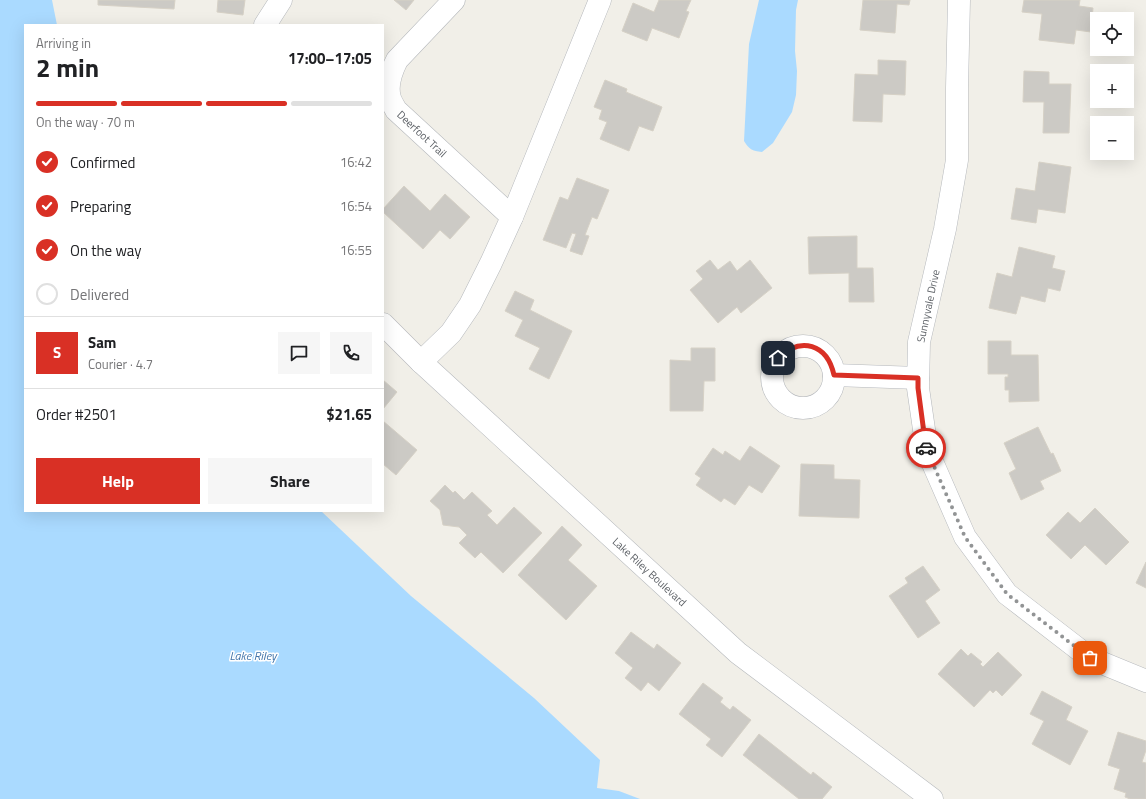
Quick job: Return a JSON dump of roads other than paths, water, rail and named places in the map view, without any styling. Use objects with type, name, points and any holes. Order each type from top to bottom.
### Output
[{"type":"street","points":[[266,24],[280,0]]},
{"type":"street","name":"Deerfoot Trail","points":[[454,0],[397,60],[392,71],[389,84],[390,98],[396,110],[512,217]]},
{"type":"street","points":[[421,362],[452,333],[470,305],[491,263],[512,217],[600,0]]},
{"type":"street","name":"Sunnyvale Drive","points":[[959,0],[957,160],[945,229],[920,342],[918,388],[926,450],[965,537],[1007,594],[1090,658],[1146,682]]},
{"type":"street","name":"Lake Riley Boulevard","points":[[384,325],[421,362],[738,653],[932,799]]},
{"type":"street","points":[[834,375],[918,378]]},
{"type":"water","name":"Lake Riley","points":[[0,0],[52,0],[57,24],[24,24],[24,512],[322,512],[411,596],[534,698],[600,760],[597,788],[619,791],[640,799],[0,799]]},
{"type":"water","points":[[759,0],[798,0],[796,10],[795,51],[797,71],[796,95],[792,112],[773,143],[762,152],[751,149],[744,141],[749,44]]}]
